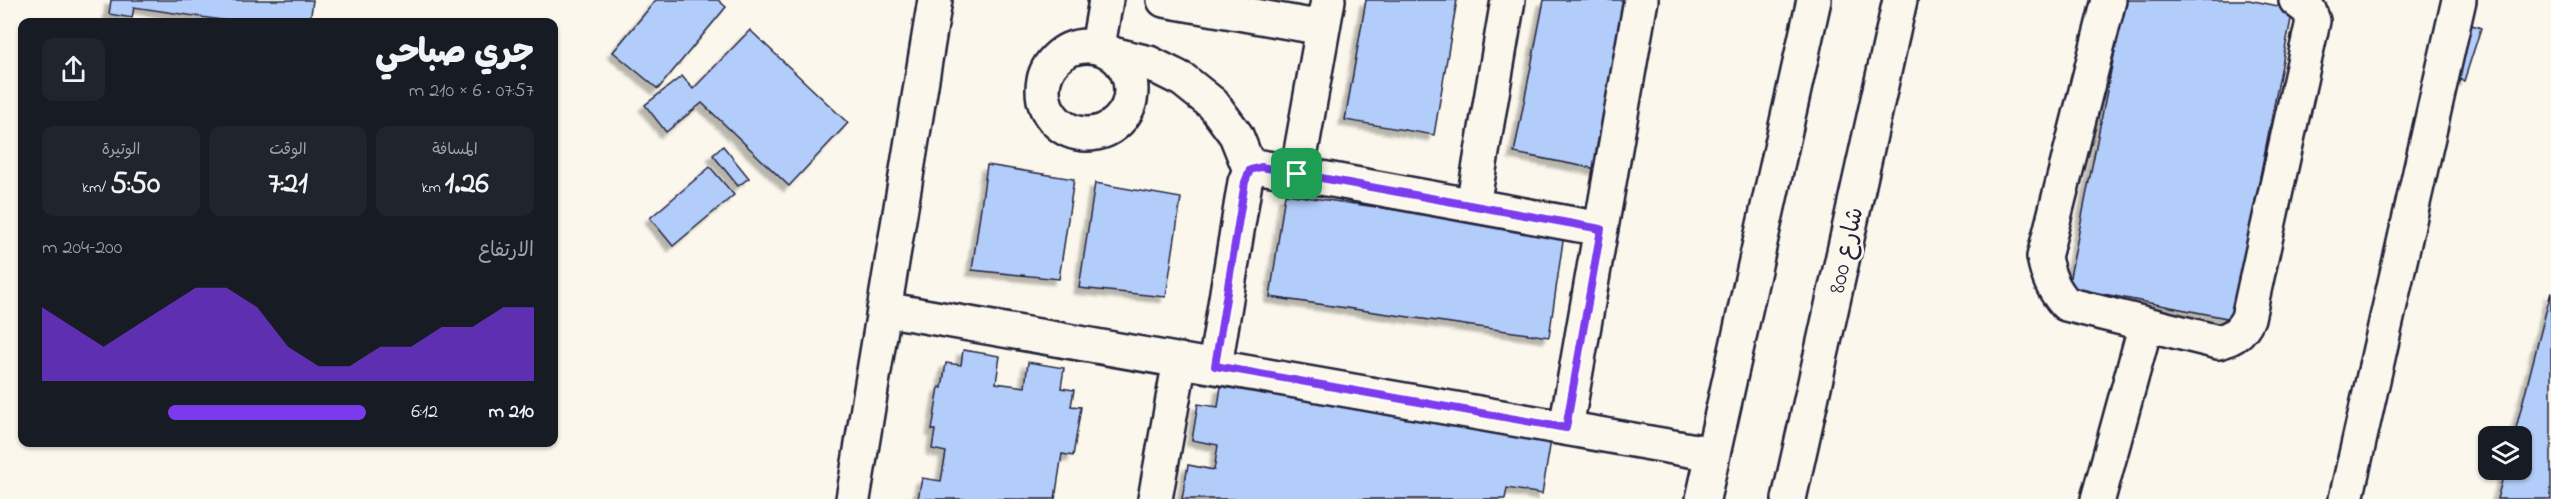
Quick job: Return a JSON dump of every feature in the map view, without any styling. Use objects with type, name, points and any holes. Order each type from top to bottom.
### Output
[{"type":"street","points":[[853,499],[935,0]]},
{"type":"street","points":[[1106,0],[1105,50],[1149,63],[1183,80],[1213,104],[1236,135],[1250,170],[1245,182],[1215,366]]},
{"type":"street","points":[[1164,0],[1325,14],[1297,174]]},
{"type":"street","points":[[1473,205],[1508,0]]},
{"type":"street","points":[[1566,428],[1641,0]]},
{"type":"street","points":[[1703,499],[1814,0]]},
{"type":"street","name":"شارع 800","points":[[1789,499],[1900,0]]},
{"type":"street","points":[[2109,0],[2044,257],[2047,275],[2054,291],[2066,304],[2218,342],[2231,339],[2242,330],[2248,318],[2313,21],[2309,10],[2296,0]]},
{"type":"street","points":[[2346,499],[2458,0]]},
{"type":"street","points":[[1250,170],[1261,167],[1601,229]]},
{"type":"street","points":[[884,309],[1713,454]]},
{"type":"street","points":[[2098,499],[2146,324]]},
{"type":"street","points":[[1155,499],[1180,360]]},
{"type":"building","points":[[111,0],[313,0],[311,18],[208,18],[134,7],[132,18],[109,14]]},
{"type":"building","points":[[656,0],[718,0],[726,7],[658,89],[613,52]]},
{"type":"building","points":[[1366,0],[1457,0],[1434,135],[1345,120]]},
{"type":"building","points":[[1544,0],[1635,0],[1602,170],[1514,153]]},
{"type":"building","points":[[2125,0],[2249,0],[2293,9],[2232,319],[2068,287]]},
{"type":"building","points":[[2463,22],[2481,28],[2464,81],[2446,75]]},
{"type":"building","points":[[750,30],[848,123],[789,186],[702,103],[666,132],[645,105],[682,76],[693,89]]},
{"type":"building","points":[[723,146],[749,178],[738,186],[713,155]]},
{"type":"building","points":[[987,165],[1074,179],[1059,279],[972,270]]},
{"type":"building","points":[[710,167],[734,195],[673,246],[650,218]]},
{"type":"building","points":[[1095,183],[1181,198],[1166,297],[1079,288]]},
{"type":"building","points":[[1285,194],[1564,234],[1549,337],[1270,297]]},
{"type":"building","points":[[2551,292],[2551,499],[2497,499],[2502,480],[2532,480],[2532,426],[2517,426]]},
{"type":"building","points":[[963,350],[1000,356],[996,383],[1025,387],[1028,362],[1064,368],[1061,388],[1074,390],[1071,406],[1081,407],[1073,456],[1062,454],[1055,499],[918,499],[922,478],[941,481],[946,452],[932,449],[935,430],[932,430],[939,387],[942,388],[946,363],[961,365]]},
{"type":"building","points":[[1221,386],[1551,440],[1542,494],[1507,488],[1505,499],[1182,499],[1188,465],[1214,470],[1218,445],[1192,440],[1198,404],[1218,407]]},
{"type":"route","points":[[1261,167],[1297,174],[1601,229],[1566,428],[1215,366],[1245,182],[1250,170],[1261,167]]}]
